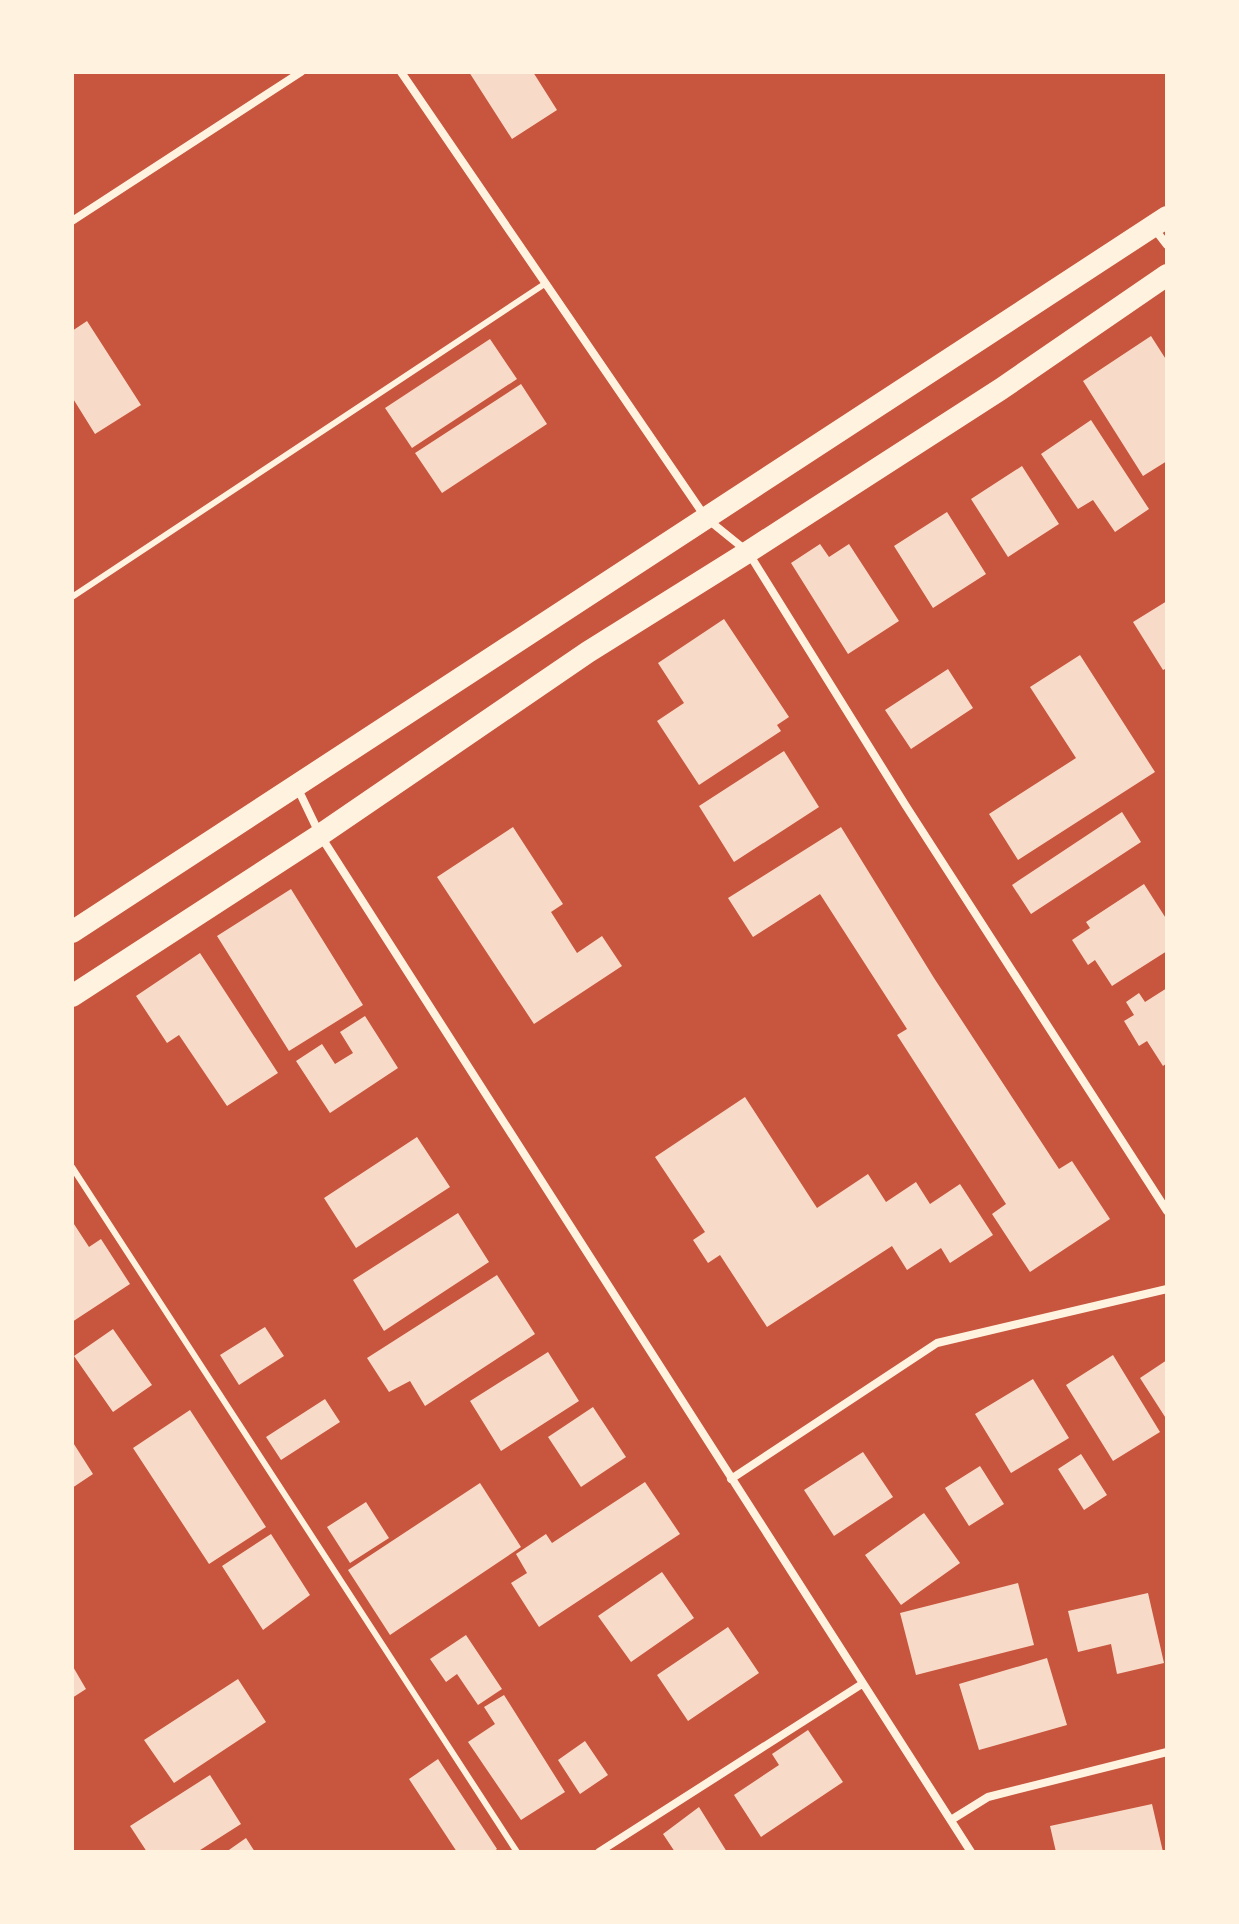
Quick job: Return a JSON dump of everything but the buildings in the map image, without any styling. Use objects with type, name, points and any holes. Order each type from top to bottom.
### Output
[{"type":"highway","points":[[72,932],[1160,222]]},
{"type":"highway","points":[[72,996],[320,835],[588,652],[1001,389],[1167,275]]},
{"type":"street","points":[[72,221],[301,72]]},
{"type":"street","points":[[401,72],[706,518],[748,552],[906,806],[1167,1211]]},
{"type":"street","points":[[1160,222],[1167,245]]},
{"type":"street","points":[[296,786],[320,835],[971,1852]]},
{"type":"street","points":[[731,1479],[937,1343],[1167,1289]]},
{"type":"street","points":[[599,1852],[862,1684]]},
{"type":"street","points":[[951,1820],[988,1797],[1167,1752]]},
{"type":"lane","points":[[72,597],[546,283]]},
{"type":"lane","points":[[72,1167],[517,1852]]}]
